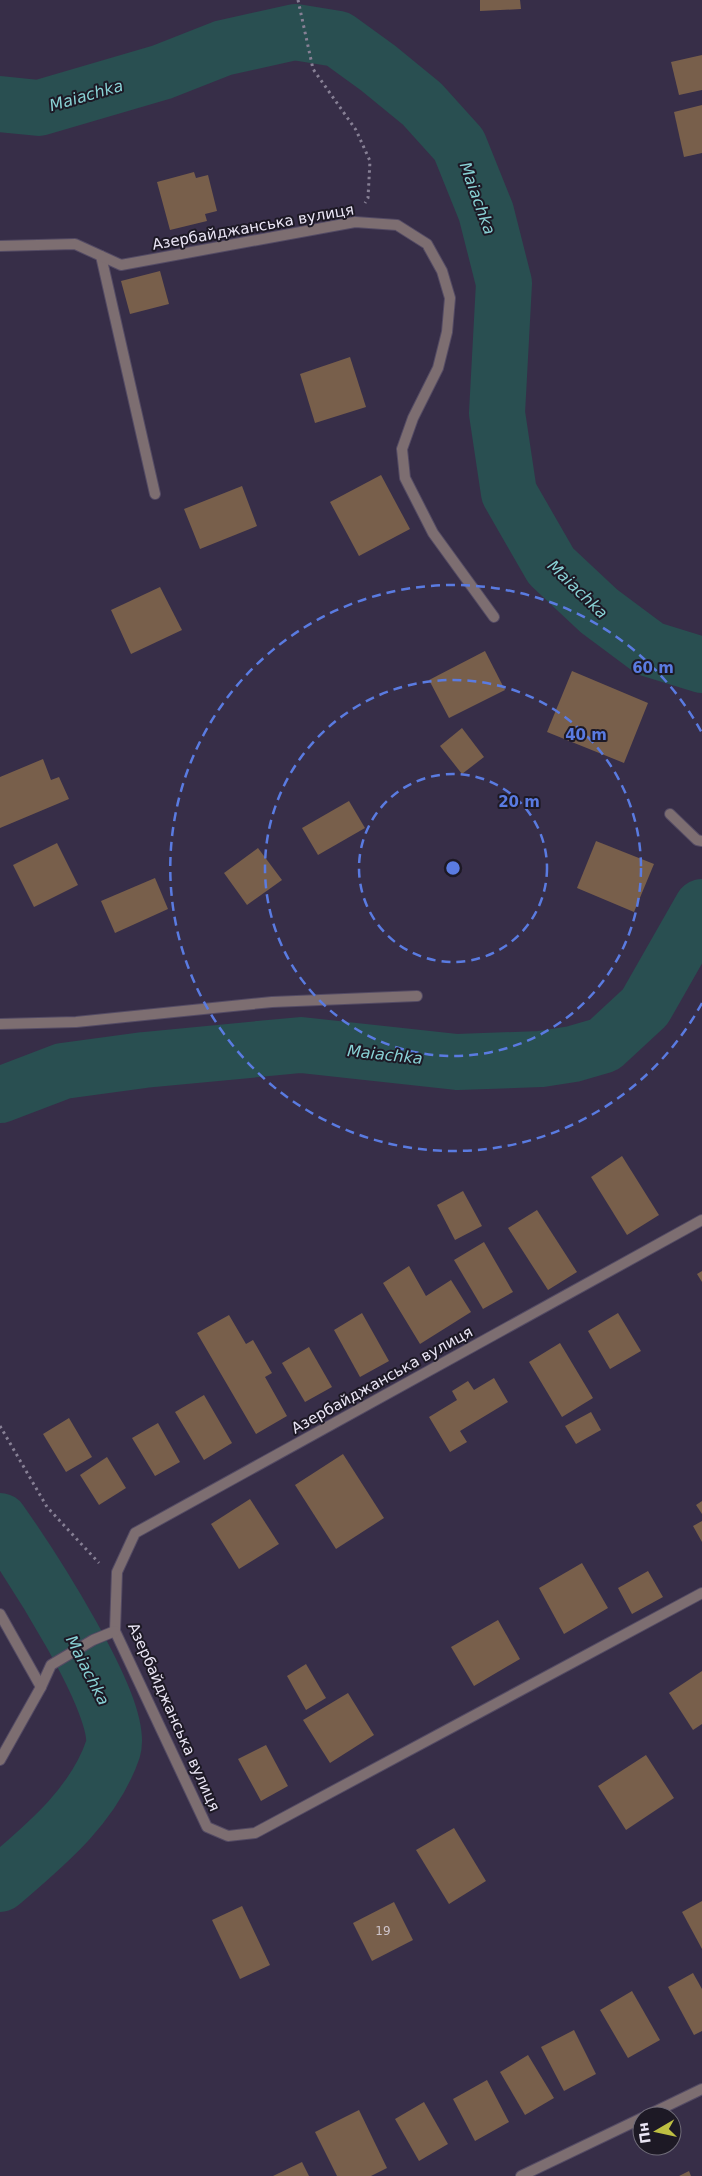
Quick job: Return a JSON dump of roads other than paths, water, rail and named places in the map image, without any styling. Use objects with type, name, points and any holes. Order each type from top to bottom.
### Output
[{"type":"street","name":"Азербайджанська вулиця","points":[[0,246],[75,244],[121,266],[355,222],[397,224],[427,244],[442,271],[450,298],[447,332],[438,368],[413,418],[402,449],[405,478],[433,533],[494,617]]},
{"type":"street","points":[[101,256],[155,494]]},
{"type":"street","points":[[670,814],[700,840]]},
{"type":"street","points":[[0,1024],[76,1022],[272,1002],[417,996]]},
{"type":"street","name":"Азербайджанська вулиця","points":[[702,1220],[135,1533],[118,1572],[115,1630],[207,1826],[228,1836],[255,1833],[702,1593]]},
{"type":"street","points":[[0,1614],[41,1687]]},
{"type":"street","points":[[0,1760],[41,1687],[51,1665],[93,1640],[115,1630]]},
{"type":"street","points":[[667,2106],[702,2089]]},
{"type":"street","points":[[521,2176],[632,2123]]},
{"type":"waterway","name":"Maiachka","points":[[0,104],[39,108],[162,72],[223,48],[295,32],[338,39],[378,68],[422,104],[459,145],[486,212],[504,283],[497,413],[509,493],[551,566],[599,611],[650,649],[702,665]]},
{"type":"waterway","name":"Maiachka","points":[[0,1095],[63,1071],[144,1060],[301,1045],[457,1062],[541,1059],[573,1054],[604,1045],[645,1007],[702,907]]},
{"type":"waterway","name":"Maiachka","points":[[0,1521],[51,1599],[71,1634],[90,1669],[113,1729],[113,1749],[104,1770],[80,1807],[50,1840],[0,1884]]}]
